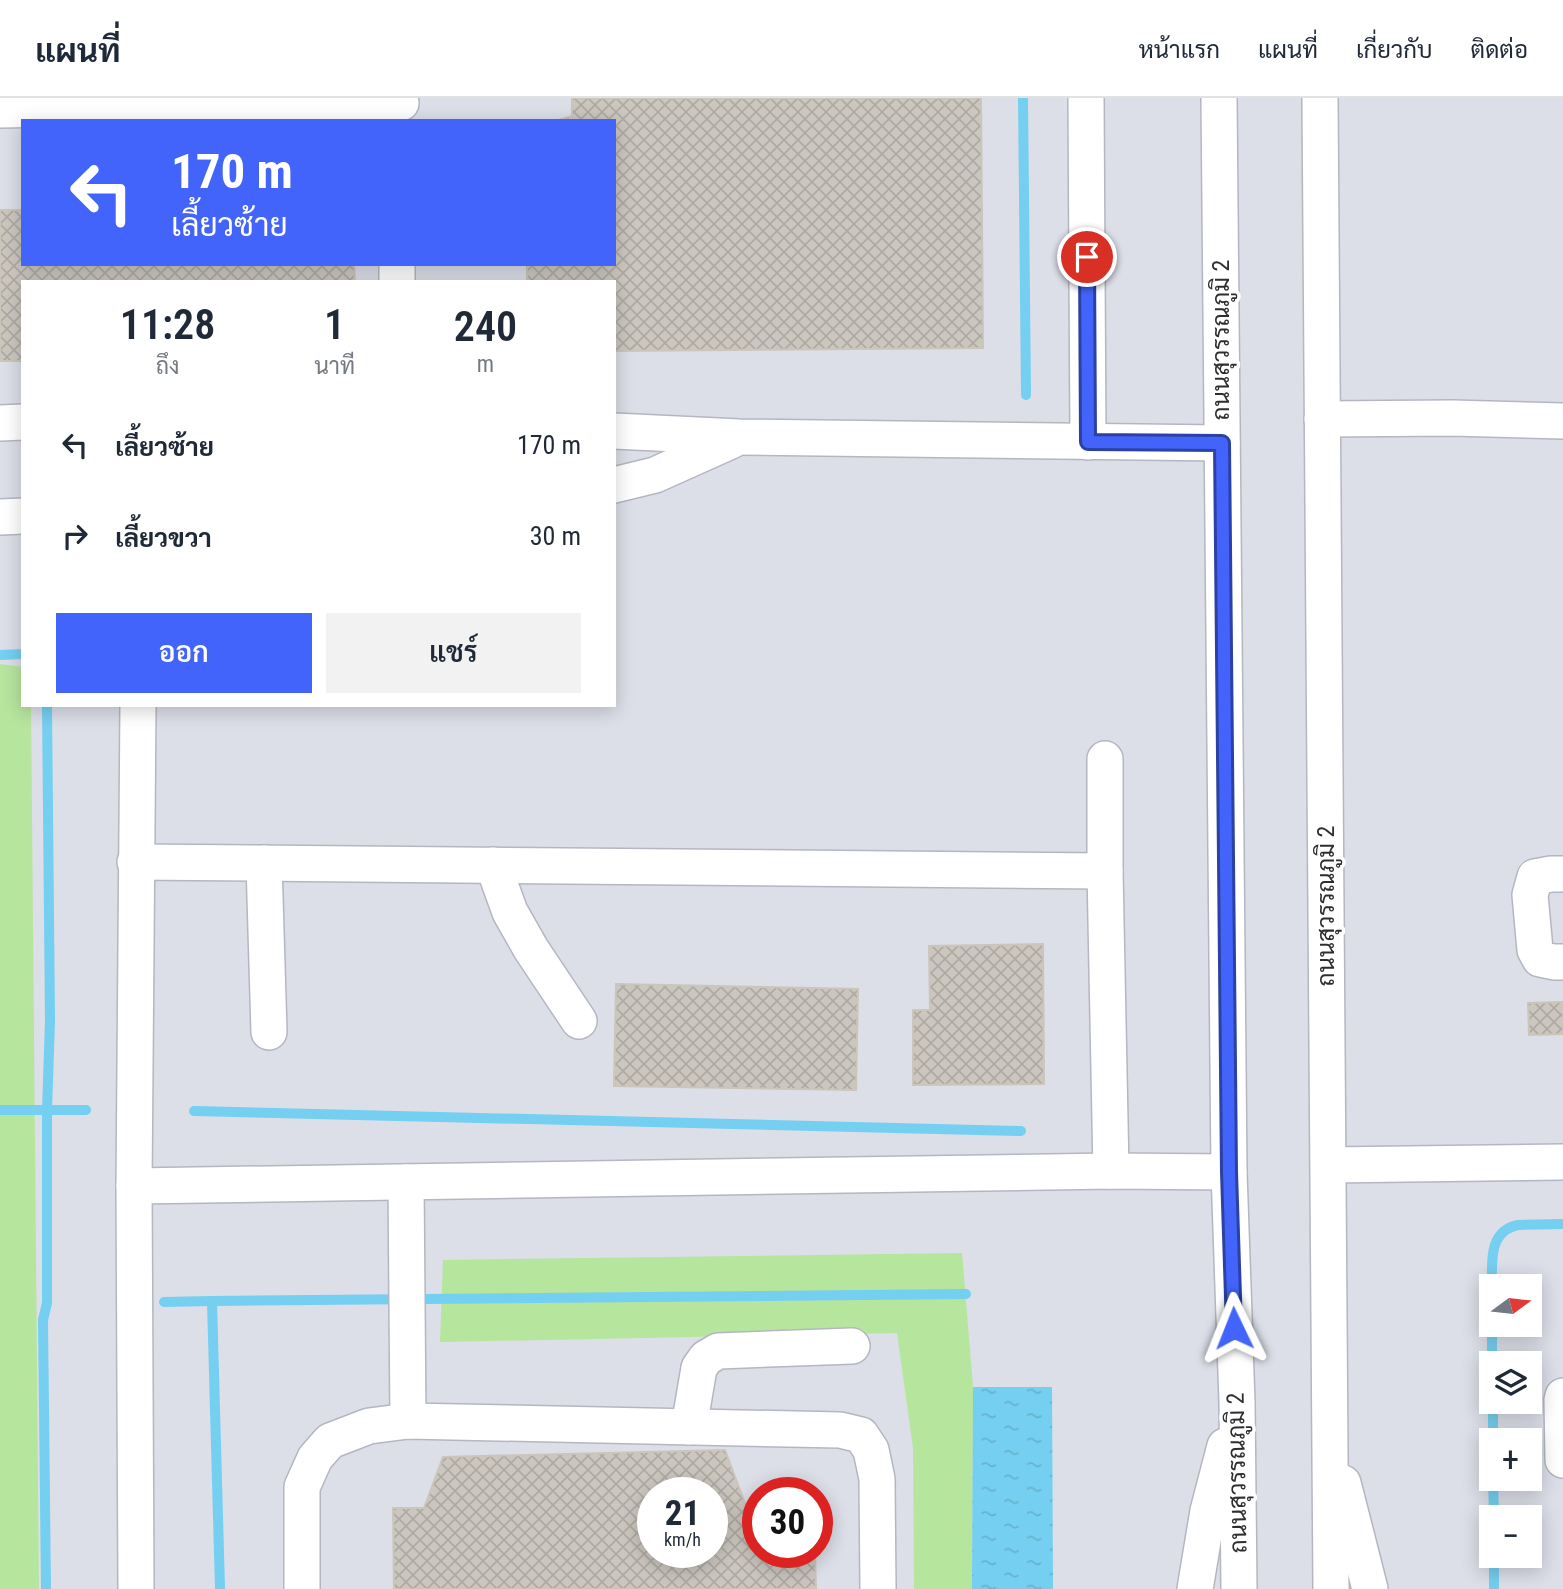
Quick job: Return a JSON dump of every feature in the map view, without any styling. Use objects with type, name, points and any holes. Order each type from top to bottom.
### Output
[{"type":"street","points":[[1086,98],[1088,442]]},
{"type":"street","name":"ถนนสุวรรณภูมิ 2","points":[[1219,98],[1229,1172],[1237,1402],[1239,1589]]},
{"type":"street","name":"ถนนสุวรรณภูมิ 2","points":[[1320,98],[1331,1589]]},
{"type":"street","points":[[0,110],[401,107]]},
{"type":"street","points":[[1322,419],[1563,421]]},
{"type":"street","points":[[0,423],[21,422]]},
{"type":"street","points":[[616,431],[739,437],[1222,443]]},
{"type":"street","points":[[616,485],[655,475],[739,437]]},
{"type":"street","points":[[0,517],[21,516]]},
{"type":"street","points":[[136,1589],[134,1186],[138,707]]},
{"type":"street","points":[[1105,760],[1111,1171]]},
{"type":"street","points":[[135,862],[1105,871]]},
{"type":"street","points":[[264,863],[269,1032]]},
{"type":"street","points":[[493,865],[510,912],[579,1021]]},
{"type":"street","points":[[1563,874],[1535,877],[1530,895],[1535,950],[1540,959],[1563,962]]},
{"type":"street","points":[[1329,1165],[1563,1162]]},
{"type":"street","points":[[134,1186],[1111,1171],[1229,1172]]},
{"type":"street","points":[[406,1182],[408,1422]]},
{"type":"street","points":[[689,1427],[699,1368],[706,1358],[718,1351],[852,1346]]},
{"type":"street","points":[[1563,1396],[1563,1460]]},
{"type":"street","points":[[1195,1589],[1208,1511],[1237,1402]]},
{"type":"street","points":[[302,1589],[302,1487],[315,1458],[330,1441],[369,1426],[408,1422],[840,1430],[860,1435],[871,1450],[877,1479],[878,1589]]},
{"type":"street","points":[[1329,1433],[1370,1589]]},
{"type":"shaded area","points":[[0,98],[1563,98],[1563,1589],[0,1589]]},
{"type":"green space","points":[[0,664],[21,667],[21,707],[31,707],[39,1589],[0,1589]]},
{"type":"green space","points":[[962,1253],[973,1387],[972,1589],[914,1589],[913,1448],[897,1333],[440,1342],[443,1260]]},
{"type":"water","points":[[973,1387],[1052,1387],[1053,1589],[972,1589]]},
{"type":"building","points":[[572,98],[981,98],[983,348],[616,351],[616,280],[527,280],[527,266],[616,266],[616,119],[562,119],[572,116]]},
{"type":"building","points":[[0,210],[21,210],[21,266],[354,266],[355,280],[21,280],[21,361],[0,361]]},
{"type":"building","points":[[1043,944],[1044,1084],[913,1085],[913,1010],[930,1010],[929,946]]},
{"type":"building","points":[[616,984],[858,989],[856,1090],[614,1086]]},
{"type":"building","points":[[1563,1002],[1563,1034],[1529,1035],[1528,1003]]},
{"type":"building","points":[[725,1450],[742,1495],[742,1568],[815,1568],[816,1589],[394,1589],[393,1508],[424,1508],[443,1457]]},
{"type":"waterway","points":[[1023,98],[1026,395]]},
{"type":"waterway","points":[[0,655],[21,654]]},
{"type":"waterway","points":[[46,1589],[43,1320],[47,1303],[50,1021],[47,707]]},
{"type":"waterway","points":[[0,1110],[86,1110]]},
{"type":"waterway","points":[[194,1111],[1021,1131]]},
{"type":"waterway","points":[[1492,1274],[1494,1249],[1501,1234],[1508,1228],[1518,1225],[1563,1224]]},
{"type":"waterway","points":[[220,1589],[212,1301],[966,1294]]},
{"type":"waterway","points":[[164,1302],[212,1301]]},
{"type":"waterway","points":[[1492,1337],[1492,1351]]},
{"type":"waterway","points":[[1493,1414],[1493,1428]]},
{"type":"waterway","points":[[1493,1491],[1494,1505]]},
{"type":"waterway","points":[[1494,1568],[1494,1589]]},
{"type":"route","points":[[1087,257],[1088,442],[1222,443],[1229,1172],[1234,1328]]}]
